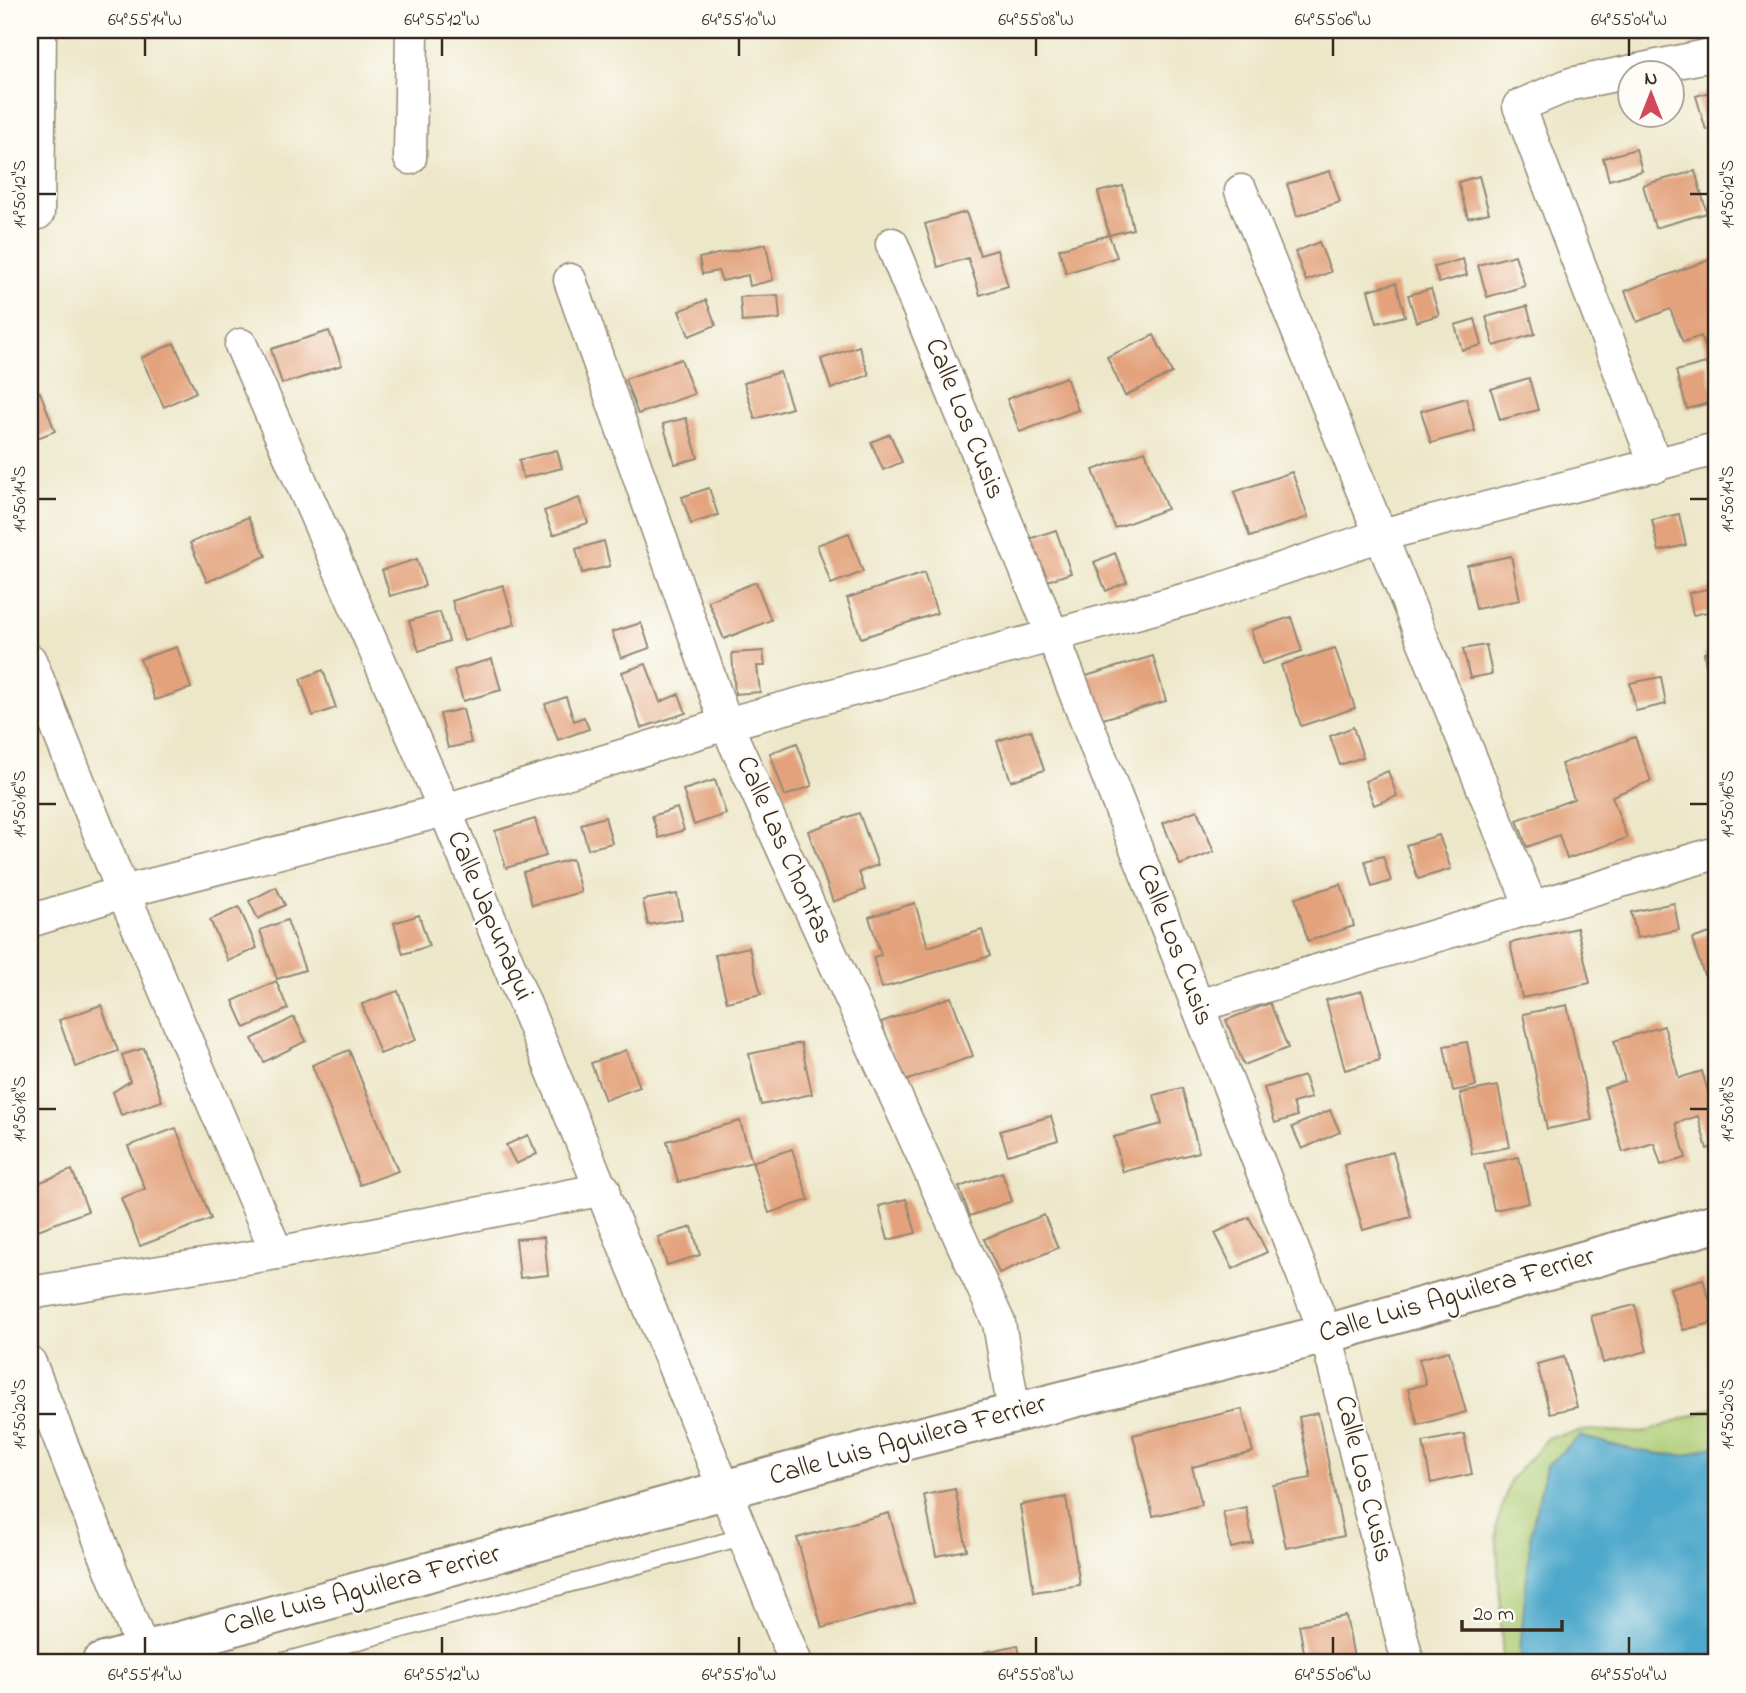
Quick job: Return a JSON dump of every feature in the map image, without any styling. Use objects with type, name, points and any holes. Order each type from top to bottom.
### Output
[{"type":"street","points":[[38,213],[40,30]]},
{"type":"street","points":[[410,158],[412,30]]},
{"type":"street","points":[[1656,466],[1519,106],[1571,84],[1716,54]]},
{"type":"street","points":[[1241,191],[1532,909]]},
{"type":"street","name":"Calle Los Cusis","points":[[892,244],[1053,636],[1326,1334],[1409,1663]]},
{"type":"street","name":"Calle Las Chontas","points":[[570,280],[726,724],[999,1323],[1014,1412]]},
{"type":"street","name":"Calle Japunaqui","points":[[241,345],[445,810],[604,1189],[723,1492],[796,1663]]},
{"type":"street","points":[[30,921],[123,892],[445,810],[726,724],[1213,592],[1381,535],[1716,449]]},
{"type":"street","points":[[30,660],[123,892],[277,1253]]},
{"type":"street","points":[[1198,1006],[1716,853]]},
{"type":"street","points":[[30,1293],[277,1253],[604,1189]]},
{"type":"street","name":"Calle Luis Aguilera Ferrier","points":[[102,1663],[1014,1412],[1326,1334],[1716,1223]]},
{"type":"street","points":[[30,1363],[142,1651]]},
{"type":"lane","points":[[277,1663],[743,1537]]},
{"type":"green space","points":[[1716,1407],[1716,1663],[1503,1663],[1496,1527],[1510,1480],[1549,1437],[1589,1430],[1643,1433]]},
{"type":"water","points":[[1580,1436],[1658,1454],[1689,1455],[1708,1447],[1716,1447],[1716,1663],[1522,1663],[1520,1649],[1531,1533],[1546,1466]]},
{"type":"building","points":[[1716,90],[1716,127],[1706,130],[1696,96]]},
{"type":"building","points":[[1636,149],[1642,171],[1609,180],[1603,158]]},
{"type":"building","points":[[1330,171],[1340,202],[1297,216],[1287,184]]},
{"type":"building","points":[[1695,171],[1707,213],[1655,228],[1643,185]]},
{"type":"building","points":[[1479,176],[1489,213],[1468,218],[1458,182]]},
{"type":"building","points":[[1123,186],[1133,229],[1109,235],[1098,192]]},
{"type":"building","points":[[966,212],[980,255],[997,250],[1008,286],[980,295],[968,258],[938,267],[925,224]]},
{"type":"building","points":[[1109,235],[1117,257],[1066,273],[1059,249]]},
{"type":"building","points":[[1319,242],[1331,272],[1306,281],[1295,252]]},
{"type":"building","points":[[766,244],[773,280],[750,286],[748,275],[722,281],[718,271],[702,274],[699,258]]},
{"type":"building","points":[[1515,255],[1525,286],[1487,297],[1478,265]]},
{"type":"building","points":[[1716,257],[1716,351],[1708,355],[1701,336],[1683,342],[1670,309],[1637,322],[1625,291]]},
{"type":"building","points":[[1463,259],[1467,275],[1439,283],[1434,267]]},
{"type":"building","points":[[1396,283],[1405,316],[1377,323],[1368,290]]},
{"type":"building","points":[[1431,289],[1439,315],[1416,322],[1408,295]]},
{"type":"building","points":[[778,295],[780,319],[742,322],[740,297]]},
{"type":"building","points":[[706,300],[716,325],[689,336],[679,311]]},
{"type":"building","points":[[1527,306],[1535,334],[1494,346],[1486,317]]},
{"type":"building","points":[[1475,319],[1482,345],[1462,350],[1455,325]]},
{"type":"building","points":[[329,331],[342,365],[282,384],[271,349]]},
{"type":"building","points":[[1154,335],[1172,373],[1125,396],[1107,357]]},
{"type":"building","points":[[174,343],[196,392],[164,407],[141,358]]},
{"type":"building","points":[[859,346],[869,375],[831,389],[821,359]]},
{"type":"building","points":[[681,359],[694,394],[638,414],[625,379]]},
{"type":"building","points":[[1706,363],[1716,401],[1687,409],[1676,371]]},
{"type":"building","points":[[780,372],[792,408],[755,419],[744,383]]},
{"type":"building","points":[[1066,377],[1078,410],[1020,432],[1007,399]]},
{"type":"building","points":[[1529,378],[1538,410],[1500,420],[1491,389]]},
{"type":"building","points":[[40,392],[55,431],[30,441],[30,396]]},
{"type":"building","points":[[1466,398],[1475,431],[1431,443],[1421,411]]},
{"type":"building","points":[[686,418],[698,458],[675,464],[663,424]]},
{"type":"building","points":[[890,434],[902,462],[883,470],[871,442]]},
{"type":"building","points":[[557,450],[562,468],[523,478],[519,460]]},
{"type":"building","points":[[1145,451],[1167,509],[1115,528],[1093,470]]},
{"type":"building","points":[[1292,472],[1308,517],[1250,537],[1234,492]]},
{"type":"building","points":[[709,488],[718,515],[691,524],[682,497]]},
{"type":"building","points":[[579,498],[588,523],[553,535],[544,511]]},
{"type":"building","points":[[1679,514],[1686,545],[1659,551],[1652,520]]},
{"type":"building","points":[[248,517],[266,556],[207,582],[190,543]]},
{"type":"building","points":[[1056,530],[1071,573],[1044,582],[1029,539]]},
{"type":"building","points":[[849,533],[863,572],[831,584],[817,545]]},
{"type":"building","points":[[604,541],[610,566],[582,573],[576,549]]},
{"type":"building","points":[[1115,553],[1127,582],[1106,591],[1094,562]]},
{"type":"building","points":[[1511,556],[1520,600],[1476,609],[1467,565]]},
{"type":"building","points":[[417,559],[425,586],[390,596],[382,570]]},
{"type":"building","points":[[924,573],[937,613],[861,638],[847,598]]},
{"type":"building","points":[[756,582],[771,620],[724,639],[708,601]]},
{"type":"building","points":[[503,585],[515,624],[464,641],[452,601]]},
{"type":"building","points":[[1716,587],[1716,610],[1693,615],[1689,593]]},
{"type":"building","points":[[440,612],[449,641],[419,651],[409,621]]},
{"type":"building","points":[[1291,617],[1302,651],[1262,664],[1251,630]]},
{"type":"building","points":[[641,623],[650,648],[621,658],[612,632]]},
{"type":"building","points":[[1486,645],[1492,674],[1470,678],[1463,649]]},
{"type":"building","points":[[177,647],[191,688],[155,700],[140,659]]},
{"type":"building","points":[[1335,648],[1355,708],[1301,726],[1281,665]]},
{"type":"building","points":[[763,651],[765,666],[757,666],[760,692],[735,694],[732,653]]},
{"type":"building","points":[[1716,651],[1716,674],[1708,675],[1704,653]]},
{"type":"building","points":[[1153,656],[1166,701],[1099,720],[1086,676]]},
{"type":"building","points":[[492,659],[501,690],[463,701],[454,670]]},
{"type":"building","points":[[646,664],[660,702],[679,694],[686,713],[641,728],[622,672]]},
{"type":"building","points":[[323,670],[336,708],[313,716],[300,679]]},
{"type":"building","points":[[1661,677],[1666,704],[1636,711],[1630,683]]},
{"type":"building","points":[[566,697],[574,721],[584,717],[589,729],[558,740],[545,704]]},
{"type":"building","points":[[463,709],[471,743],[448,748],[440,714]]},
{"type":"building","points":[[1353,727],[1363,757],[1340,765],[1330,736]]},
{"type":"building","points":[[1031,730],[1044,770],[1011,781],[997,741]]},
{"type":"building","points":[[1635,737],[1651,781],[1612,796],[1627,838],[1567,859],[1559,835],[1527,847],[1517,820],[1574,799],[1561,764]]},
{"type":"building","points":[[797,743],[812,786],[785,796],[770,753]]},
{"type":"building","points":[[1716,744],[1716,762],[1715,762],[1711,745]]},
{"type":"building","points":[[1388,771],[1397,796],[1374,805],[1365,781]]},
{"type":"building","points":[[715,780],[726,814],[694,825],[683,790]]},
{"type":"building","points":[[677,808],[684,830],[659,838],[652,816]]},
{"type":"building","points":[[1197,810],[1214,852],[1180,865],[1163,823]]},
{"type":"building","points":[[859,813],[878,865],[859,872],[865,890],[833,902],[808,831]]},
{"type":"building","points":[[605,817],[612,843],[588,849],[581,824]]},
{"type":"building","points":[[535,819],[546,856],[506,868],[495,831]]},
{"type":"building","points":[[1439,835],[1451,869],[1418,879],[1406,845]]},
{"type":"building","points":[[1383,856],[1391,881],[1372,887],[1365,861]]},
{"type":"building","points":[[572,859],[581,892],[532,905],[523,872]]},
{"type":"building","points":[[1341,884],[1354,926],[1308,941],[1295,898]]},
{"type":"building","points":[[276,887],[285,905],[258,919],[249,901]]},
{"type":"building","points":[[677,894],[682,919],[648,925],[643,900]]},
{"type":"building","points":[[915,903],[928,947],[982,930],[990,956],[882,988],[873,957],[881,955],[869,917]]},
{"type":"building","points":[[1674,903],[1679,930],[1637,938],[1631,912]]},
{"type":"building","points":[[239,907],[257,948],[228,961],[210,920]]},
{"type":"building","points":[[419,915],[429,946],[403,954],[394,923]]},
{"type":"building","points":[[287,920],[305,970],[277,979],[260,930]]},
{"type":"building","points":[[1577,928],[1590,983],[1522,998],[1510,943]]},
{"type":"building","points":[[1716,931],[1716,971],[1704,975],[1692,939]]},
{"type":"building","points":[[749,947],[761,994],[727,1002],[715,955]]},
{"type":"building","points":[[276,981],[288,1009],[245,1028],[233,1001]]},
{"type":"building","points":[[398,991],[416,1040],[380,1054],[362,1004]]},
{"type":"building","points":[[1362,991],[1380,1060],[1345,1070],[1326,1000]]},
{"type":"building","points":[[951,997],[973,1056],[903,1082],[881,1022]]},
{"type":"building","points":[[1270,1003],[1288,1048],[1244,1065],[1226,1020]]},
{"type":"building","points":[[101,1005],[118,1051],[76,1067],[59,1020]]},
{"type":"building","points":[[1567,1005],[1592,1120],[1547,1129],[1523,1014]]},
{"type":"building","points":[[294,1017],[306,1041],[264,1062],[252,1039]]},
{"type":"building","points":[[1664,1026],[1679,1078],[1702,1071],[1716,1119],[1716,1146],[1707,1149],[1698,1116],[1676,1123],[1686,1158],[1661,1165],[1654,1143],[1623,1152],[1604,1088],[1625,1081],[1614,1041]]},
{"type":"building","points":[[1467,1042],[1476,1086],[1453,1091],[1444,1046]]},
{"type":"building","points":[[801,1043],[812,1094],[761,1105],[749,1054]]},
{"type":"building","points":[[144,1048],[162,1101],[121,1115],[113,1092],[130,1081],[122,1055]]},
{"type":"building","points":[[349,1050],[398,1171],[360,1185],[312,1065]]},
{"type":"building","points":[[626,1050],[640,1087],[605,1100],[591,1063]]},
{"type":"building","points":[[1304,1076],[1311,1098],[1293,1103],[1297,1116],[1275,1123],[1264,1088]]},
{"type":"building","points":[[1498,1086],[1510,1147],[1472,1154],[1460,1093]]},
{"type":"building","points":[[1182,1088],[1199,1152],[1123,1172],[1114,1137],[1162,1124],[1154,1095]]},
{"type":"building","points":[[1330,1110],[1340,1132],[1302,1149],[1292,1127]]},
{"type":"building","points":[[1051,1116],[1058,1140],[1008,1155],[1000,1131]]},
{"type":"building","points":[[740,1121],[752,1162],[678,1182],[667,1141]]},
{"type":"building","points":[[176,1128],[211,1219],[140,1246],[121,1198],[145,1189],[128,1146]]},
{"type":"building","points":[[528,1135],[537,1154],[516,1164],[506,1145]]},
{"type":"building","points":[[792,1149],[809,1200],[769,1213],[752,1162]]},
{"type":"building","points":[[1393,1152],[1411,1217],[1363,1230],[1344,1165]]},
{"type":"building","points":[[1519,1157],[1529,1203],[1494,1210],[1484,1164]]},
{"type":"building","points":[[72,1170],[88,1211],[38,1230],[30,1209],[30,1186]]},
{"type":"building","points":[[1002,1172],[1012,1201],[970,1216],[959,1187]]},
{"type":"building","points":[[906,1199],[916,1233],[888,1240],[879,1206]]},
{"type":"building","points":[[1044,1215],[1058,1248],[999,1273],[984,1239]]},
{"type":"building","points":[[1249,1217],[1267,1252],[1233,1269],[1215,1233]]},
{"type":"building","points":[[692,1227],[700,1255],[667,1265],[658,1237]]},
{"type":"building","points":[[544,1237],[548,1275],[520,1278],[516,1239]]},
{"type":"building","points":[[1703,1279],[1716,1322],[1683,1330],[1670,1288]]},
{"type":"building","points":[[1635,1305],[1647,1351],[1603,1363],[1591,1316]]},
{"type":"building","points":[[1449,1351],[1466,1412],[1418,1425],[1408,1389],[1426,1384],[1419,1359]]},
{"type":"building","points":[[1564,1357],[1577,1407],[1550,1413],[1537,1364]]},
{"type":"building","points":[[1242,1409],[1253,1452],[1192,1467],[1202,1505],[1153,1516],[1133,1435]]},
{"type":"building","points":[[1318,1413],[1344,1536],[1286,1548],[1273,1485],[1311,1478],[1299,1417]]},
{"type":"building","points":[[1464,1434],[1472,1474],[1431,1483],[1423,1442]]},
{"type":"building","points":[[955,1489],[967,1550],[936,1556],[924,1495]]},
{"type":"building","points":[[1066,1497],[1080,1585],[1034,1592],[1020,1505]]},
{"type":"building","points":[[1246,1507],[1253,1543],[1231,1548],[1223,1512]]},
{"type":"building","points":[[889,1513],[914,1603],[822,1628],[797,1538]]},
{"type":"building","points":[[1346,1616],[1355,1663],[1306,1663],[1299,1625]]},
{"type":"building","points":[[1018,1645],[1021,1663],[987,1663],[985,1652]]}]
